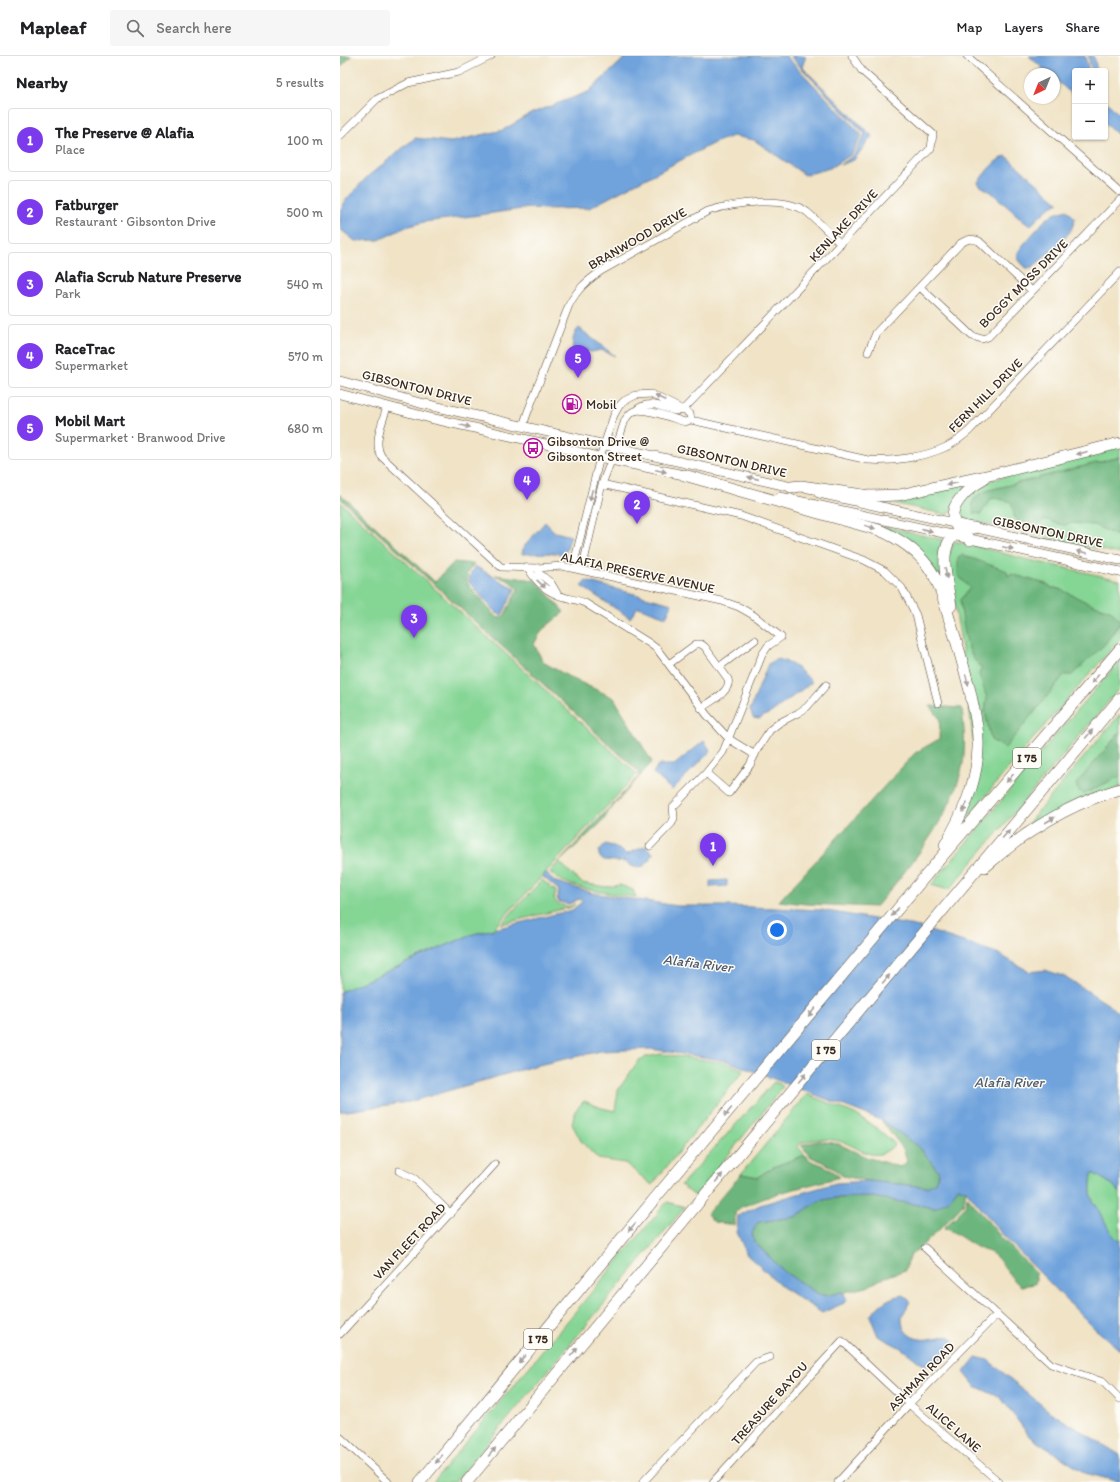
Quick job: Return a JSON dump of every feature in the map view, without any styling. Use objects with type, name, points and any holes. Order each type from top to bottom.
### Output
[{"type":"highway","points":[[791,487],[801,486],[870,496],[899,495],[990,475],[1120,443]]},
{"type":"highway","points":[[684,475],[859,523],[879,530],[906,544],[922,558],[934,576],[942,594],[957,642],[977,721],[978,748],[975,772],[969,796],[956,826],[934,867]]},
{"type":"highway","points":[[957,642],[945,564],[945,550],[956,530],[954,513],[959,500],[976,483],[990,475]]},
{"type":"highway","points":[[956,530],[974,528]]},
{"type":"highway","points":[[956,530],[970,540]]},
{"type":"highway","name":"I 75","points":[[420,1482],[656,1197],[920,883],[1120,650]]},
{"type":"highway","name":"I 75","points":[[467,1482],[1120,698]]},
{"type":"highway","points":[[961,889],[1007,848],[1051,819],[1078,805],[1120,789]]},
{"type":"main road","name":"GIBSONTON DRIVE","points":[[340,381],[390,396],[791,487],[956,530]]},
{"type":"main road","points":[[340,390],[349,390],[374,396],[390,396]]},
{"type":"main road","name":"GIBSONTON DRIVE","points":[[340,394],[387,407],[600,456],[611,460],[956,530]]},
{"type":"main road","points":[[387,407],[399,404],[441,412],[463,413]]},
{"type":"main road","name":"GIBSONTON DRIVE","points":[[974,528],[1120,560]]},
{"type":"main road","name":"GIBSONTON DRIVE","points":[[970,540],[1120,572]]},
{"type":"street","points":[[340,136],[377,99],[408,83],[459,72],[491,56]]},
{"type":"street","name":"KENLAKE DRIVE","points":[[683,410],[931,148],[933,134],[862,71],[852,56]]},
{"type":"street","points":[[967,56],[1120,192]]},
{"type":"street","name":"BOGGY MOSS DRIVE","points":[[920,287],[972,336],[982,339],[988,337],[1120,200]]},
{"type":"street","name":"BRANWOOD DRIVE","points":[[523,426],[576,292],[586,282],[601,271],[708,211],[728,205],[770,202],[792,204],[807,212],[841,244]]},
{"type":"street","points":[[868,352],[876,333],[967,239],[973,238],[978,241],[1032,291]]},
{"type":"street","name":"FERN HILL DRIVE","points":[[634,411],[643,410],[685,422],[691,420],[868,460],[898,460],[936,451],[950,445],[969,431],[1120,272]]},
{"type":"street","points":[[683,410],[677,411],[648,404],[639,406],[625,420],[602,484],[584,561],[578,567],[575,559],[600,456],[619,406],[624,401],[636,395],[651,394],[683,410],[690,414],[691,420]]},
{"type":"street","name":"ALAFIA PRESERVE AVENUE","points":[[387,407],[378,443],[378,451],[382,457],[501,566],[528,568],[562,566],[578,567],[722,602],[739,607],[781,637],[768,646],[762,655],[729,739]]},
{"type":"street","points":[[602,484],[741,516],[864,560],[885,571],[902,588],[916,615],[938,703]]},
{"type":"street","points":[[528,568],[534,578],[545,589],[558,595],[585,603],[641,637],[657,649],[701,708],[729,739],[754,755]]},
{"type":"street","points":[[537,568],[540,574],[558,595]]},
{"type":"street","points":[[719,667],[754,640]]},
{"type":"street","points":[[668,664],[691,647],[699,644],[704,647],[728,679],[729,686],[723,693],[701,708]]},
{"type":"street","points":[[706,773],[729,793],[750,765],[761,742],[770,730],[807,707],[826,685]]},
{"type":"street","points":[[650,846],[672,823],[674,813],[673,807],[706,773],[723,752],[729,739]]},
{"type":"street","name":"VAN FLEET ROAD","points":[[342,1329],[451,1214],[496,1164]]},
{"type":"street","points":[[399,1171],[415,1179],[451,1214]]},
{"type":"street","points":[[925,1248],[1051,1364],[1103,1382],[1120,1400]]},
{"type":"street","name":"ASHMAN ROAD","points":[[838,1482],[910,1404],[997,1314]]},
{"type":"street","name":"ALICE LANE","points":[[842,1341],[998,1482]]},
{"type":"street","name":"TREASURE BAYOU","points":[[713,1482],[842,1341]]},
{"type":"street","points":[[643,1482],[756,1362],[770,1357]]},
{"type":"street","points":[[340,1438],[388,1482]]},
{"type":"green space","points":[[340,56],[351,56],[340,68]]},
{"type":"green space","points":[[1120,446],[1120,457],[986,491],[978,495],[973,500],[981,514],[990,499],[996,498],[1011,502],[1014,508],[1014,517],[1048,520],[1064,525],[1073,523],[1094,525],[1120,537],[1120,554],[956,517],[960,503],[988,481]]},
{"type":"green space","points":[[1120,457],[1120,537],[1094,525],[1073,523],[1064,525],[1043,520],[1033,527],[1025,526],[1015,517],[1011,502],[996,498],[990,499],[981,514],[974,513],[974,499],[986,491]]},
{"type":"green space","points":[[971,481],[948,515],[883,501]]},
{"type":"green space","points":[[340,494],[435,582],[454,562],[474,564],[466,574],[468,576],[467,583],[494,615],[499,618],[504,616],[518,589],[509,581],[495,575],[535,580],[564,612],[542,630],[534,644],[543,662],[571,678],[614,698],[652,762],[609,811],[603,821],[559,862],[639,776],[639,772],[340,498]]},
{"type":"green space","points":[[340,502],[637,774],[493,929],[470,935],[342,991],[340,989]]},
{"type":"green space","points":[[882,526],[944,540],[941,548],[943,579]]},
{"type":"green space","points":[[955,541],[1029,560],[1120,580],[1120,622],[1112,611],[1086,602],[1062,590],[1051,588],[1049,585],[1011,574],[1007,576],[958,575],[970,588],[960,600],[968,646],[976,662],[982,666],[979,674],[987,698],[985,712],[991,740],[1033,714],[1064,675],[1105,644],[1120,623],[1120,639],[1026,747],[966,820],[962,819],[977,770],[961,641],[948,569],[947,558]]},
{"type":"green space","points":[[963,555],[1007,571],[1008,576],[1011,574],[1049,585],[1051,588],[1062,590],[1086,602],[1112,611],[1120,622],[1105,644],[1072,675],[1064,675],[1005,748],[991,740],[985,712],[987,698],[979,674],[982,667],[976,662],[968,646],[960,600],[970,588],[958,575],[958,558]]},
{"type":"green space","points":[[1120,661],[1120,688],[949,890],[931,885],[1053,738]]},
{"type":"green space","points":[[930,706],[962,708],[964,757],[955,791],[947,809],[926,844],[914,860],[876,907],[806,904],[779,901],[915,753],[939,739],[940,719]]},
{"type":"green space","points":[[1120,714],[1120,732],[1111,743],[1084,794],[1120,776],[1120,787],[1020,833]]},
{"type":"green space","points":[[1120,732],[1120,776],[1084,794],[1078,790],[1076,784]]},
{"type":"green space","points":[[559,862],[582,883],[606,887],[620,885],[633,890],[636,897],[590,890],[566,883],[550,872]]},
{"type":"green space","points":[[542,880],[556,891],[554,899],[558,904],[569,907],[575,904],[571,907],[501,924]]},
{"type":"green space","points":[[661,1054],[726,1063],[744,1070],[652,1185],[625,1163],[598,1159],[581,1141],[572,1124],[575,1111],[584,1101],[615,1111],[618,1090],[639,1060]]},
{"type":"green space","points":[[774,1082],[783,1087],[695,1196],[681,1185]]},
{"type":"green space","points":[[807,1094],[855,1114],[878,1129],[895,1144],[887,1151],[880,1154],[874,1154],[867,1153],[839,1141],[819,1139],[800,1143],[798,1147],[805,1155],[773,1167],[758,1177],[741,1174]]},
{"type":"green space","points":[[881,1120],[920,1148],[939,1172],[935,1183],[927,1187],[868,1181],[843,1176],[827,1164],[811,1157],[801,1145],[819,1141],[839,1144],[866,1157],[900,1167],[907,1162],[904,1150]]},
{"type":"green space","points":[[805,1155],[809,1160],[825,1166],[840,1177],[779,1193],[741,1207],[735,1213],[735,1225],[714,1222],[707,1214],[741,1174],[758,1177],[773,1167]]},
{"type":"green space","points":[[1093,1173],[1113,1185],[1120,1193],[1120,1242],[1111,1232],[1092,1200],[1091,1189]]},
{"type":"green space","points":[[958,1187],[966,1190],[963,1205],[934,1235],[911,1255],[905,1270],[883,1278],[867,1287],[827,1296],[818,1294],[786,1273],[754,1242],[752,1233],[758,1222],[795,1217],[819,1201],[834,1198],[873,1197],[935,1208],[949,1200]]},
{"type":"green space","points":[[967,1196],[1000,1236],[1035,1272],[1035,1284],[1021,1286],[1013,1279],[993,1254],[978,1248],[944,1228],[965,1207]]},
{"type":"green space","points":[[667,1202],[685,1207],[455,1482],[433,1482]]},
{"type":"water","points":[[627,56],[786,56],[862,135],[852,154],[830,168],[805,175],[754,140],[733,136],[714,143],[589,208],[529,208],[424,222],[406,227],[379,240],[355,241],[340,229],[340,218],[343,203],[367,177],[415,138],[451,142],[503,130],[532,113],[588,92]]},
{"type":"water","points":[[790,56],[806,56],[802,67],[872,136],[854,160],[840,165],[854,155],[865,134]]},
{"type":"water","points":[[1029,56],[1085,56],[1088,68],[1072,68],[1072,94],[1060,83],[1060,68],[1042,68]]},
{"type":"water","points":[[1088,56],[1093,56],[1095,60],[1096,68],[1091,68]]},
{"type":"water","points":[[1108,103],[1120,115],[1120,134],[1117,134],[1108,126]]},
{"type":"water","points":[[1006,156],[1059,203],[1049,208],[1031,225],[1028,225],[991,192],[979,185],[978,182],[990,167],[998,160]]},
{"type":"water","points":[[1067,210],[1075,218],[1070,231],[1065,238],[1046,256],[1030,268],[1026,268],[1018,259],[1018,252],[1045,220],[1054,214]]},
{"type":"water","points":[[579,328],[615,356],[601,350],[592,352],[573,349],[573,338]]},
{"type":"water","points":[[545,522],[555,532],[571,536],[564,556],[556,553],[522,554],[523,548]]},
{"type":"water","points":[[475,566],[515,589],[502,615],[496,613],[469,582],[471,572]]},
{"type":"water","points":[[586,581],[672,604],[666,617],[638,607],[630,618],[581,586]]},
{"type":"water","points":[[778,659],[797,668],[812,682],[772,712],[759,719],[753,718],[750,710],[768,664]]},
{"type":"water","points":[[704,741],[711,751],[672,790],[653,773],[658,765],[674,765]]},
{"type":"water","points":[[605,844],[613,846],[627,854],[646,846],[653,853],[650,860],[644,866],[631,866],[626,862],[604,860],[599,856],[599,851]]},
{"type":"water","name":"Alafia River","points":[[546,872],[553,881],[592,893],[678,906],[727,906],[821,910],[915,926],[997,953],[1030,972],[1045,970],[1066,977],[1109,1005],[1120,1015],[1120,1193],[1113,1185],[1093,1173],[1091,1196],[1111,1232],[1120,1242],[1120,1350],[1093,1327],[1002,1234],[966,1190],[958,1187],[949,1200],[935,1208],[873,1197],[834,1198],[819,1201],[795,1217],[758,1222],[752,1233],[754,1242],[786,1273],[818,1294],[827,1296],[842,1292],[847,1299],[844,1303],[822,1313],[785,1289],[747,1255],[737,1232],[738,1216],[760,1205],[836,1183],[868,1181],[927,1187],[935,1183],[939,1172],[920,1148],[881,1120],[727,1061],[651,1049],[601,1051],[534,1066],[409,1102],[340,1112],[340,992],[470,935],[572,910],[583,901],[579,899],[569,904],[559,902],[557,898],[559,890],[543,877]]},
{"type":"water","points":[[727,880],[727,886],[710,887],[710,881]]},
{"type":"water","points":[[904,1295],[910,1301],[902,1318],[902,1322],[904,1329],[909,1335],[924,1339],[951,1337],[955,1343],[942,1359],[932,1365],[922,1364],[901,1348],[878,1336],[870,1316],[877,1308],[889,1299]]},
{"type":"water","points":[[976,1357],[988,1360],[1050,1412],[1120,1455],[1120,1482],[1085,1473],[1030,1437],[1001,1398],[975,1386],[964,1372]]},
{"type":"place","name":"Mobil Mart","points":[[578,378]]},
{"type":"place","name":"Mobil","points":[[572,404]]},
{"type":"place","name":"Gibsonton Drive @ Gibsonton Street","points":[[533,448]]},
{"type":"place","name":"RaceTrac","points":[[527,500]]},
{"type":"place","name":"Fatburger","points":[[637,524]]},
{"type":"place","name":"Alafia Scrub Nature Preserve","points":[[414,638]]},
{"type":"place","name":"The Preserve @ Alafia","points":[[713,866]]}]
